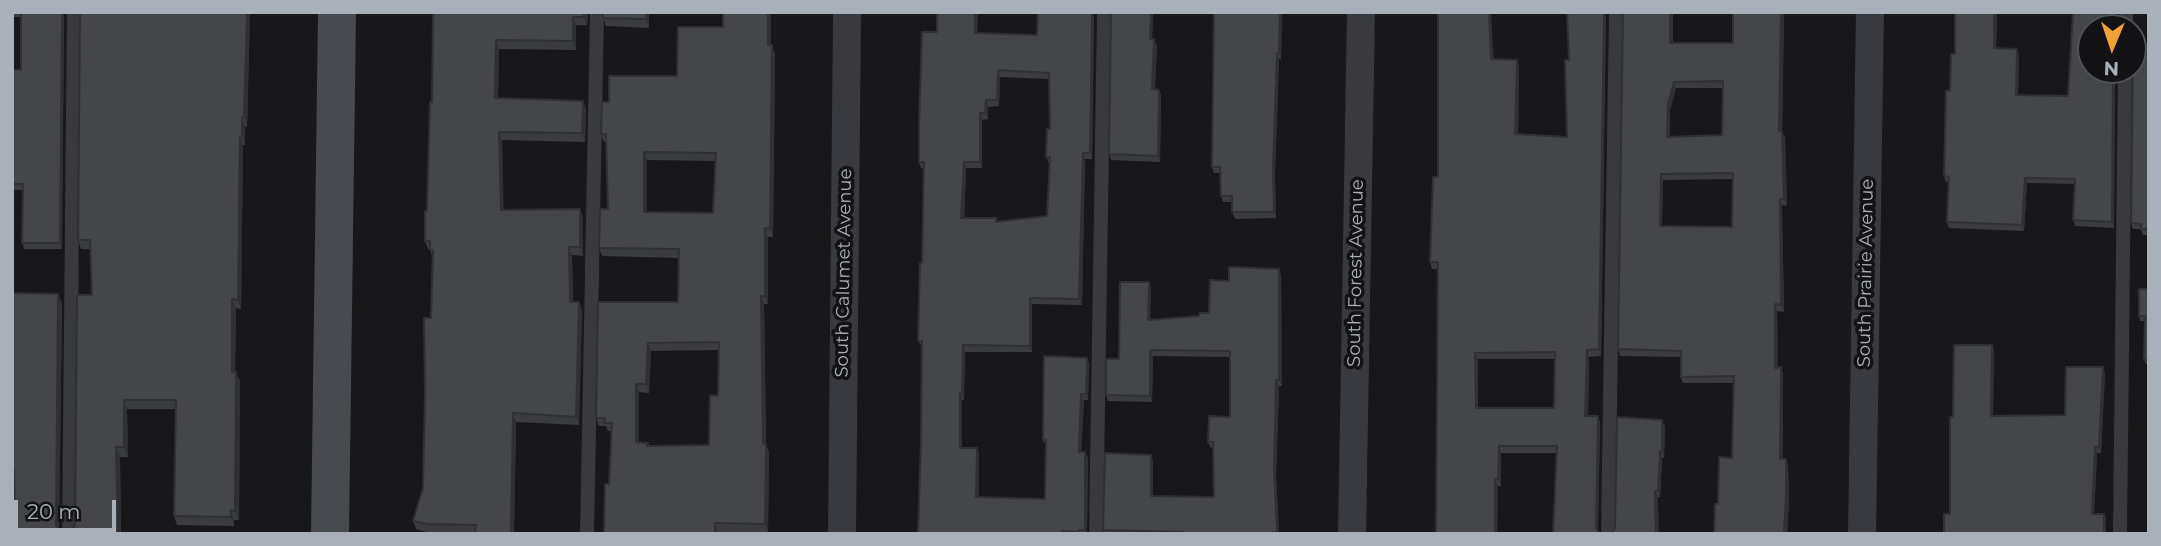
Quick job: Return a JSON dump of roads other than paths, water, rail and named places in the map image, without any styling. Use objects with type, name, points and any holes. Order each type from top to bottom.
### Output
[{"type":"street","points":[[330,534],[337,12]]},
{"type":"street","name":"South Calumet Avenue","points":[[842,534],[847,12]]},
{"type":"street","name":"South Forest Avenue","points":[[1352,534],[1361,12]]},
{"type":"street","name":"South Prairie Avenue","points":[[1862,534],[1870,12]]},
{"type":"lane","points":[[69,534],[74,12]]},
{"type":"lane","points":[[587,534],[597,12]]},
{"type":"lane","points":[[1096,534],[1104,12]]},
{"type":"lane","points":[[1608,534],[1616,12]]},
{"type":"lane","points":[[2120,534],[2126,84]]}]
